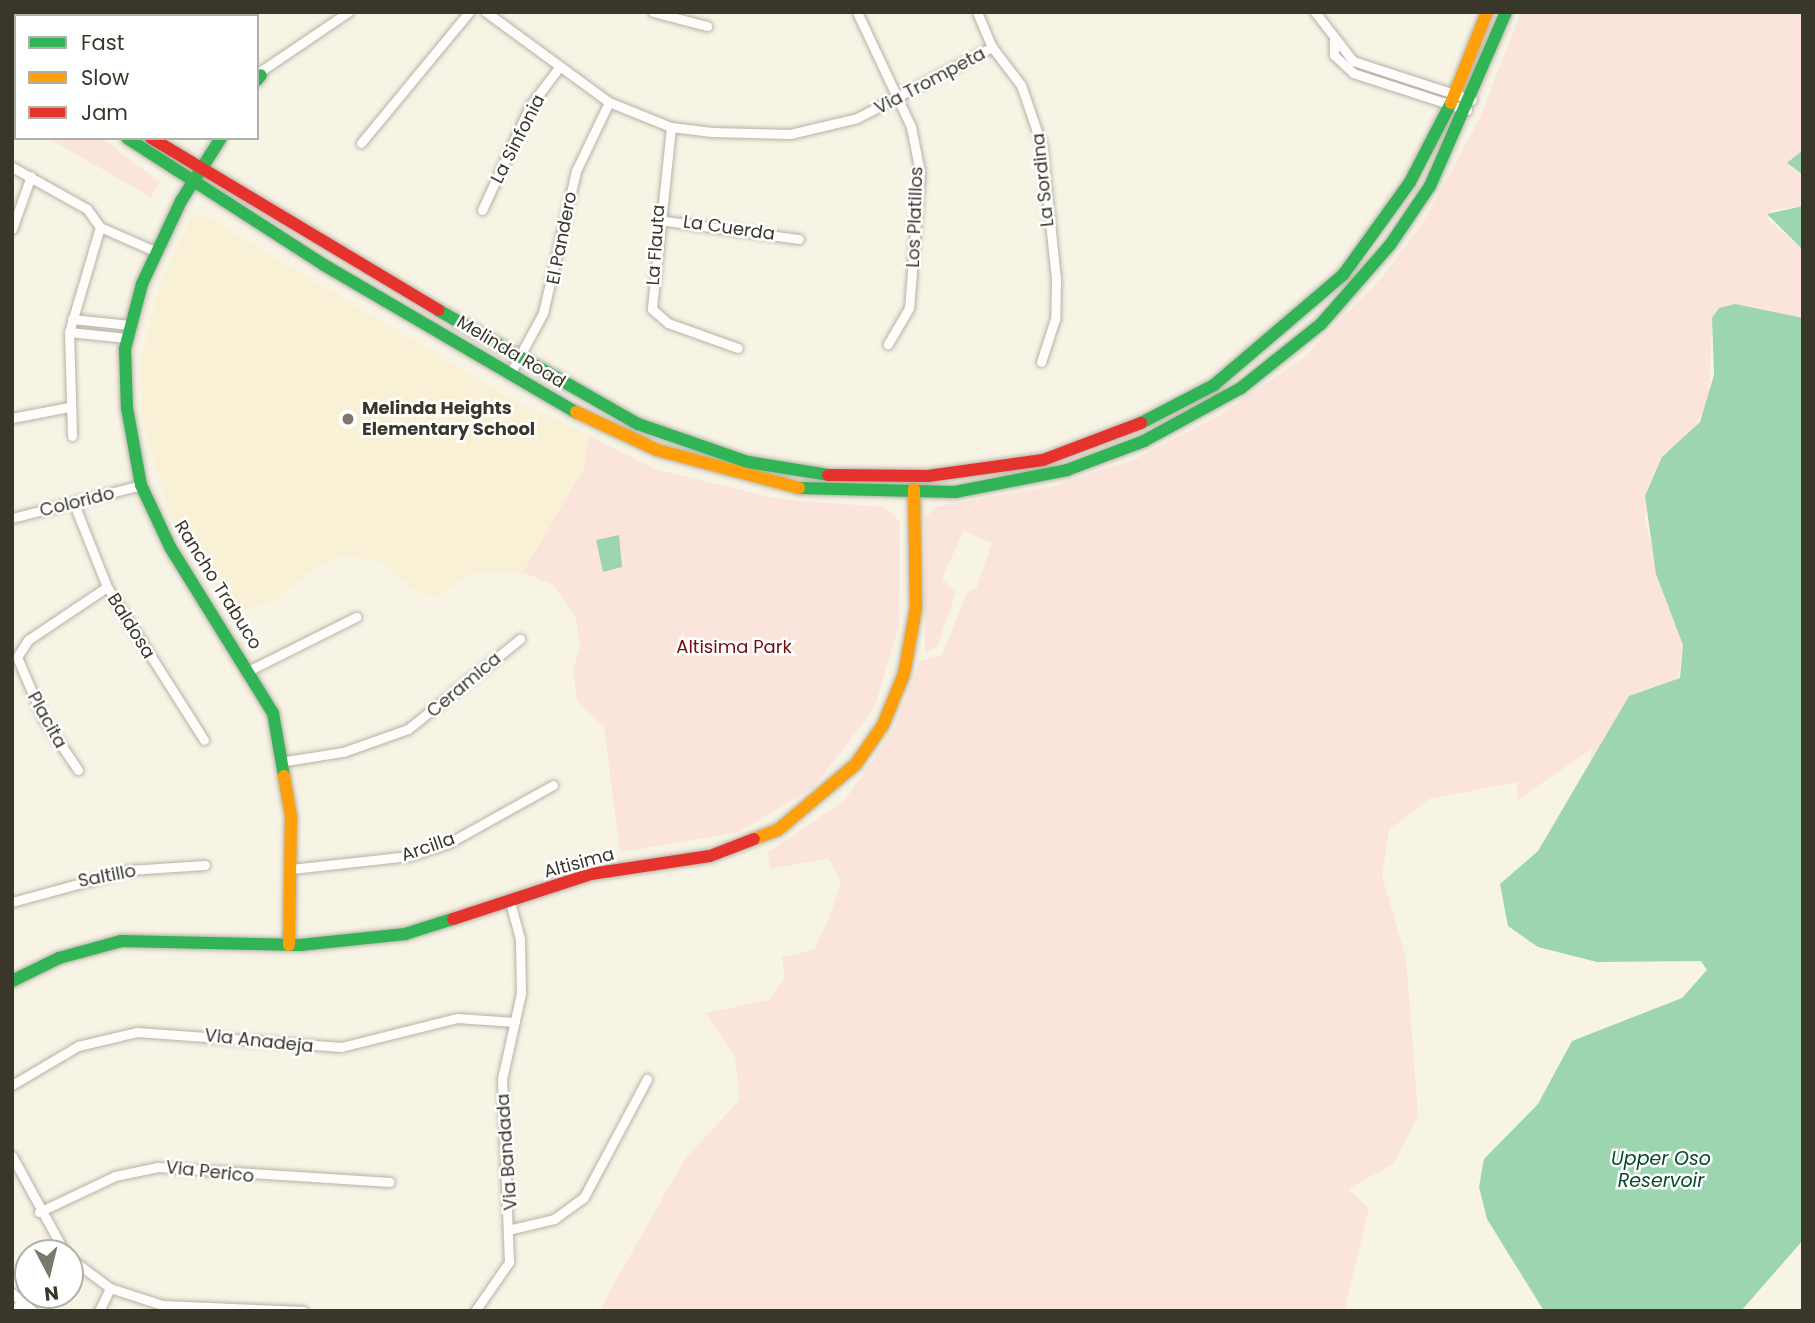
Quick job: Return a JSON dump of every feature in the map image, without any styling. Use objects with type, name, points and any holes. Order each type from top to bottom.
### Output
[{"type":"main road","name":"Melinda Road","points":[[154,140],[202,173],[607,410],[719,455],[829,475],[914,476],[1071,452],[1214,385],[1294,323],[1343,275],[1410,182],[1452,99],[1487,12]]},
{"type":"main road","name":"Melinda Road","points":[[130,140],[192,185],[594,422],[714,470],[803,489],[914,495],[1001,485],[1088,463],[1241,388],[1321,324],[1390,245],[1469,105],[1506,12]]},
{"type":"main road","name":"Rancho Trabuco","points":[[220,140],[155,251],[129,331],[127,408],[141,485],[170,547],[250,670],[273,713],[286,761],[291,869],[289,945]]},
{"type":"main road","name":"Altisima","points":[[12,980],[60,958],[121,941],[289,945],[405,934],[592,874],[741,846],[778,830],[838,784],[877,734],[904,674],[916,608],[914,476]]},
{"type":"street","points":[[259,74],[301,39],[348,12]]},
{"type":"street","points":[[361,143],[469,12]]},
{"type":"street","name":"Via Trompeta","points":[[486,12],[558,70],[609,102],[671,127],[790,134],[897,102],[992,47]]},
{"type":"street","points":[[653,12],[707,26]]},
{"type":"street","name":"Los Platillos","points":[[857,12],[911,127],[920,172],[909,308],[888,344]]},
{"type":"street","name":"La Sordina","points":[[977,12],[992,47],[1021,85],[1042,146],[1056,280],[1055,319],[1041,362]]},
{"type":"street","points":[[1315,12],[1334,40],[1366,68],[1469,105]]},
{"type":"street","name":"La Sinfonia","points":[[482,210],[530,106],[558,70]]},
{"type":"street","name":"El Pandero","points":[[511,372],[554,284],[574,180],[609,102]]},
{"type":"street","name":"La Flauta","points":[[671,127],[658,220],[652,309],[668,323],[738,348]]},
{"type":"street","points":[[12,167],[88,209],[100,227],[155,251]]},
{"type":"street","points":[[12,229],[31,176]]},
{"type":"street","name":"La Cuerda","points":[[658,220],[799,239]]},
{"type":"street","points":[[72,436],[69,407],[69,332],[100,227]]},
{"type":"street","points":[[72,319],[129,331]]},
{"type":"street","points":[[69,332],[129,331]]},
{"type":"street","points":[[12,418],[69,407]]},
{"type":"street","name":"Colorido","points":[[12,518],[141,485]]},
{"type":"street","name":"Baldosa","points":[[74,504],[107,587],[204,740]]},
{"type":"street","name":"Placita","points":[[78,770],[43,718],[18,657],[27,640],[107,587]]},
{"type":"street","points":[[250,670],[356,617]]},
{"type":"street","name":"Ceramica","points":[[286,761],[343,752],[408,729],[520,639]]},
{"type":"street","name":"Arcilla","points":[[291,869],[409,856],[474,830],[553,785]]},
{"type":"street","name":"Saltillo","points":[[12,902],[129,870],[205,865]]},
{"type":"street","name":"Via Bandada","points":[[475,1311],[509,1262],[512,1229],[502,1079],[515,1022],[520,939],[510,902]]},
{"type":"street","name":"Via Anadeja","points":[[12,1086],[78,1046],[137,1032],[300,1048],[386,1040],[457,1018],[515,1022]]},
{"type":"street","points":[[512,1229],[554,1219],[584,1197],[647,1079]]},
{"type":"street","points":[[12,1156],[39,1212],[56,1239]]},
{"type":"street","name":"Via Perico","points":[[39,1212],[115,1176],[158,1167],[390,1182]]},
{"type":"street","points":[[84,1268],[110,1288],[162,1306],[303,1311]]},
{"type":"street","points":[[99,1311],[110,1288]]},
{"type":"shaded area","name":"Melinda Heights Elementary School","points":[[204,215],[513,400],[589,436],[584,468],[523,572],[470,573],[437,597],[417,592],[377,560],[345,556],[315,567],[276,601],[231,615],[167,507],[142,415],[142,356],[160,286],[191,217]]},
{"type":"green space","points":[[1521,12],[1803,12],[1803,150],[1788,166],[1803,175],[1803,206],[1771,210],[1768,219],[1803,250],[1803,318],[1728,305],[1712,321],[1709,401],[1691,435],[1665,453],[1644,520],[1683,645],[1678,680],[1629,696],[1590,766],[1592,749],[1517,800],[1517,782],[1429,799],[1389,830],[1382,876],[1406,958],[1418,1116],[1393,1164],[1348,1189],[1369,1209],[1344,1311],[599,1311],[684,1160],[740,1100],[735,1057],[706,1013],[769,1000],[785,978],[782,957],[814,950],[829,919],[841,882],[828,858],[771,869],[767,853],[845,800],[895,727],[920,661],[942,655],[967,593],[977,587],[992,543],[963,531],[942,579],[956,592],[937,647],[925,652],[925,519],[935,507],[1054,486],[1135,459],[1220,415],[1303,358],[1382,277],[1422,224],[1479,120]]},
{"type":"green space","points":[[51,140],[104,140],[160,182],[151,197]]},
{"type":"green space","name":"Altisima Park","points":[[589,436],[658,470],[778,499],[884,507],[900,522],[899,626],[874,709],[813,788],[738,832],[620,852],[604,727],[577,701],[573,669],[581,646],[575,615],[553,585],[523,572],[584,468]]},
{"type":"water","points":[[1803,150],[1803,175],[1787,163]]},
{"type":"water","points":[[1803,206],[1803,250],[1767,214]]},
{"type":"water","name":"Upper Oso Reservoir","points":[[1735,304],[1803,318],[1803,1240],[1741,1311],[1544,1311],[1487,1219],[1479,1187],[1484,1159],[1538,1104],[1572,1041],[1682,998],[1707,970],[1701,961],[1597,962],[1538,947],[1508,926],[1500,884],[1538,851],[1629,696],[1680,678],[1683,645],[1656,574],[1645,496],[1662,457],[1700,422],[1714,375],[1712,318],[1719,308]]},
{"type":"water","points":[[619,535],[622,567],[603,572],[596,540]]},
{"type":"traffic: fast","points":[[799,488],[955,492],[1067,470],[1144,441],[1241,388],[1321,324],[1390,245],[1430,186],[1506,12]]},
{"type":"traffic: fast","points":[[1141,423],[1214,385],[1343,275],[1410,182],[1451,103]]},
{"type":"traffic: fast","points":[[130,140],[324,265],[576,412]]},
{"type":"traffic: fast","points":[[220,140],[181,201],[142,284],[125,349],[127,408],[141,485],[170,547],[273,713],[284,776]]},
{"type":"traffic: fast","points":[[438,310],[638,424],[748,462],[828,475]]},
{"type":"traffic: fast","points":[[12,981],[59,958],[121,941],[300,945],[405,934],[453,919]]},
{"type":"traffic: slow","points":[[1451,103],[1487,12]]},
{"type":"traffic: slow","points":[[576,412],[657,450],[799,488]]},
{"type":"traffic: slow","points":[[754,839],[778,830],[856,764],[883,725],[904,674],[916,608],[914,489]]},
{"type":"traffic: slow","points":[[284,776],[291,816],[289,945]]},
{"type":"traffic: jam","points":[[154,140],[438,310]]},
{"type":"traffic: jam","points":[[828,475],[928,476],[1043,460],[1141,423]]},
{"type":"traffic: jam","points":[[453,919],[591,874],[710,856],[754,839]]},
{"type":"place","name":"Melinda Heights Elementary School","points":[[348,419]]}]
